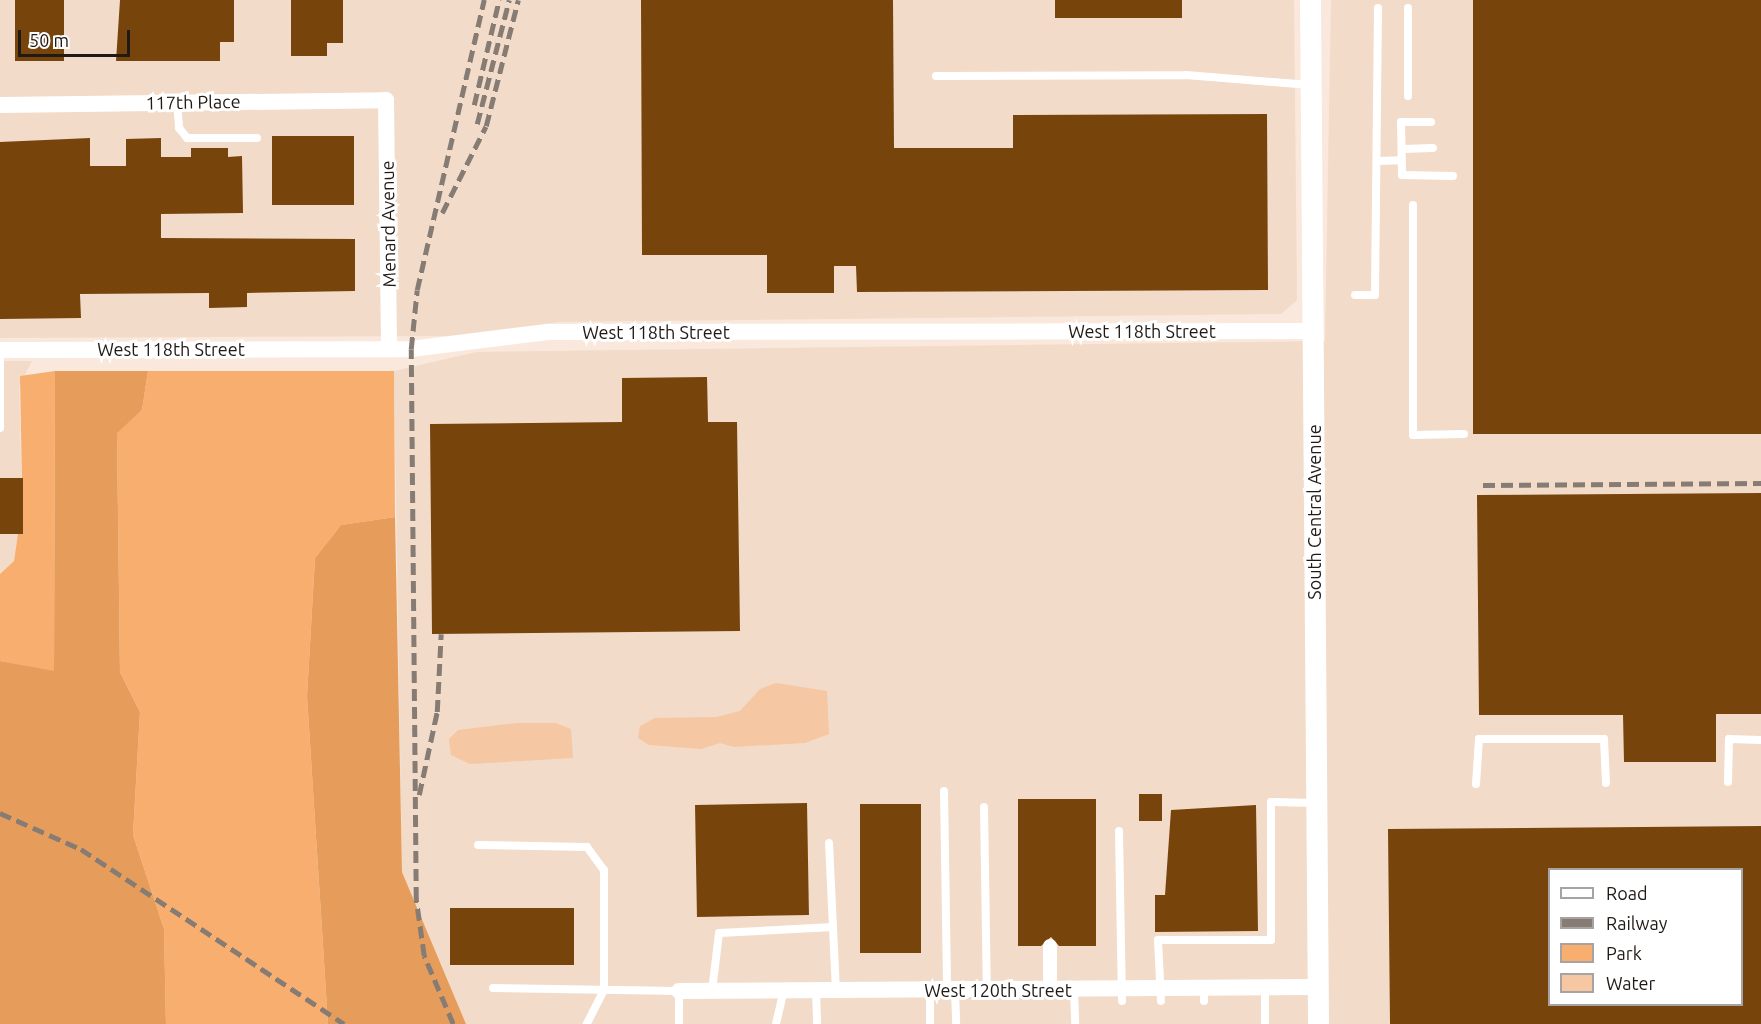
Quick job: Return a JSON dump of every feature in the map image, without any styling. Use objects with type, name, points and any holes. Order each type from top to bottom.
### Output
[{"type":"street","name":"South Central Avenue","points":[[1310,0],[1318,1024]]},
{"type":"street","name":"117th Place","points":[[0,105],[386,100]]},
{"type":"street","name":"Menard Avenue","points":[[386,100],[389,349]]},
{"type":"street","name":"West 118th Street","points":[[0,350],[389,349],[548,332],[1312,331]]},
{"type":"street","points":[[1050,946],[1050,989]]},
{"type":"street","name":"West 120th Street","points":[[679,991],[712,985],[816,991],[1074,989],[1122,995],[1161,995],[1204,994],[1265,987],[1318,987]]},
{"type":"lane","points":[[1355,295],[1375,295],[1378,8]]},
{"type":"lane","points":[[1408,8],[1408,96]]},
{"type":"lane","points":[[936,76],[1186,75],[1310,85]]},
{"type":"lane","points":[[177,103],[179,128],[187,138],[257,138]]},
{"type":"lane","points":[[1431,122],[1401,122],[1402,175],[1453,176]]},
{"type":"lane","points":[[1402,149],[1433,148]]},
{"type":"lane","points":[[1377,161],[1402,160]]},
{"type":"lane","points":[[1413,205],[1413,435],[1464,434]]},
{"type":"lane","points":[[0,350],[0,428]]},
{"type":"lane","points":[[1476,784],[1479,739],[1604,739],[1606,783]]},
{"type":"lane","points":[[1728,782],[1729,739],[1761,740]]},
{"type":"lane","points":[[944,791],[944,990],[956,1024]]},
{"type":"lane","points":[[1161,995],[1158,940],[1271,940],[1271,802],[1316,803]]},
{"type":"lane","points":[[984,807],[987,990]]},
{"type":"lane","points":[[1119,831],[1122,995]]},
{"type":"lane","points":[[829,843],[836,991]]},
{"type":"lane","points":[[478,845],[587,847],[604,870],[604,990],[587,1024]]},
{"type":"lane","points":[[712,985],[719,933],[833,927]]},
{"type":"lane","points":[[1264,1024],[1265,987]]},
{"type":"lane","points":[[493,988],[679,991],[679,1024]]},
{"type":"lane","points":[[1074,989],[1075,1024]]},
{"type":"lane","points":[[776,1024],[784,990]]},
{"type":"lane","points":[[930,1024],[944,990]]},
{"type":"lane","points":[[816,991],[817,1024]]},
{"type":"shaded area","points":[[0,0],[1294,0],[1297,300],[1281,314],[559,322],[448,336],[0,338]]},
{"type":"shaded area","points":[[1331,0],[1761,0],[1761,1024],[466,1024],[402,872],[394,371],[476,352],[1325,341]]},
{"type":"shaded area","points":[[0,361],[32,361],[19,386],[23,534],[18,535],[14,561],[0,574]]},
{"type":"shaded area","points":[[55,371],[148,371],[142,410],[117,433],[120,672],[140,712],[133,835],[164,929],[166,1024],[0,1024],[0,661],[54,671]]},
{"type":"shaded area","points":[[395,517],[402,872],[466,1024],[328,1024],[307,696],[315,558],[341,525]]},
{"type":"green space","points":[[55,371],[54,672],[0,661],[0,574],[14,561],[18,534],[23,534],[20,376]]},
{"type":"green space","points":[[148,371],[394,371],[395,517],[341,525],[315,558],[307,696],[328,1024],[166,1024],[164,929],[133,835],[140,712],[120,672],[117,432],[142,410]]},
{"type":"water","points":[[776,683],[827,691],[829,734],[805,743],[734,747],[720,743],[701,749],[649,745],[638,738],[640,726],[655,718],[716,717],[740,711],[760,689]]},
{"type":"water","points":[[517,723],[556,723],[571,729],[573,758],[470,764],[451,755],[449,739],[458,730]]},
{"type":"building","points":[[15,0],[64,0],[64,61],[15,61]]},
{"type":"building","points":[[120,0],[234,0],[234,42],[220,42],[220,61],[116,61]]},
{"type":"building","points":[[291,0],[343,0],[343,43],[327,43],[327,56],[291,56]]},
{"type":"building","points":[[641,0],[893,0],[894,148],[1013,148],[1013,115],[1267,114],[1268,290],[857,292],[856,266],[834,266],[834,293],[767,293],[767,255],[642,255]]},
{"type":"building","points":[[1055,0],[1182,0],[1182,18],[1055,18]]},
{"type":"building","points":[[1473,0],[1761,0],[1761,434],[1473,434]]},
{"type":"building","points":[[272,136],[354,136],[354,205],[272,205]]},
{"type":"building","points":[[90,138],[90,166],[126,166],[126,139],[161,138],[161,157],[191,157],[191,148],[228,148],[228,157],[242,156],[243,213],[161,214],[161,238],[355,239],[355,291],[247,293],[247,307],[209,308],[209,293],[80,294],[81,318],[0,319],[0,142]]},
{"type":"building","points":[[707,377],[708,422],[737,422],[740,631],[432,634],[430,424],[622,422],[622,378]]},
{"type":"building","points":[[0,478],[23,478],[23,534],[0,534]]},
{"type":"building","points":[[1761,493],[1761,714],[1716,714],[1716,762],[1624,762],[1623,715],[1479,715],[1477,495]]},
{"type":"building","points":[[1139,794],[1162,794],[1162,821],[1139,821]]},
{"type":"building","points":[[1018,799],[1096,799],[1096,946],[1059,946],[1051,937],[1041,946],[1018,946]]},
{"type":"building","points":[[807,803],[809,915],[697,917],[695,805]]},
{"type":"building","points":[[860,804],[921,804],[921,953],[860,953]]},
{"type":"building","points":[[1256,805],[1258,931],[1155,932],[1155,895],[1165,895],[1171,810]]},
{"type":"building","points":[[1761,826],[1761,1024],[1390,1024],[1388,829]]},
{"type":"building","points":[[450,908],[574,908],[574,965],[450,965]]},
{"type":"railway","points":[[453,1024],[424,956],[416,899],[411,349],[417,290],[484,0]]},
{"type":"railway","points":[[474,105],[499,0]]},
{"type":"railway","points":[[477,124],[509,0]]},
{"type":"railway","points":[[442,213],[486,126],[518,0]]},
{"type":"railway","points":[[1483,485],[1761,483]]},
{"type":"railway","points":[[419,795],[437,712],[441,634]]},
{"type":"railway","points":[[0,813],[81,849],[344,1024]]}]
